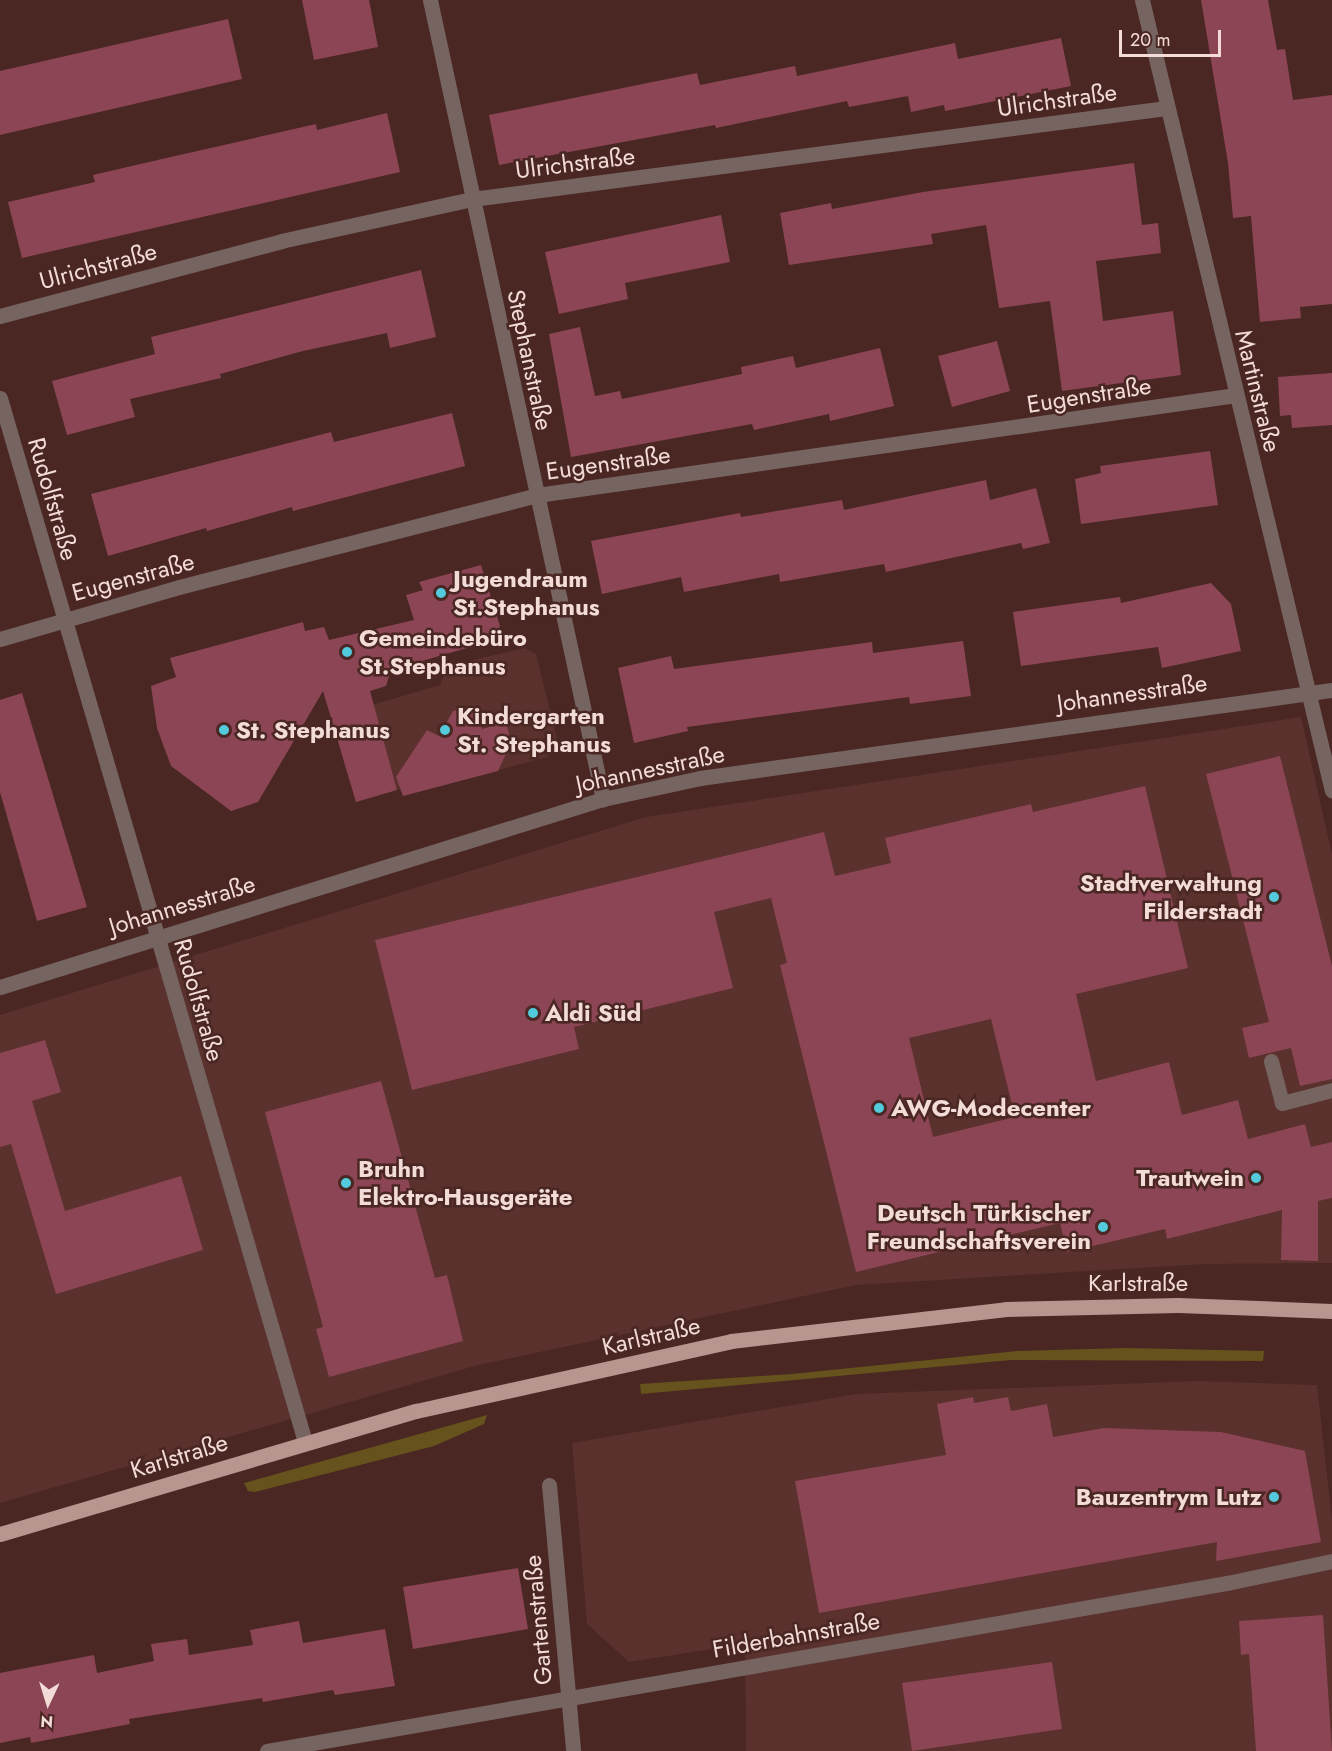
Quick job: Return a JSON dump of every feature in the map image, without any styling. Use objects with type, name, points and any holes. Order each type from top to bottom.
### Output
[{"type":"main road","name":"Karlstraße","points":[[0,1534],[305,1442],[533,1384],[776,1334],[982,1311],[1093,1305],[1332,1311]]},
{"type":"street","name":"Stephanstraße","points":[[430,0],[471,199],[603,799]]},
{"type":"street","name":"Martinstraße","points":[[1142,0],[1166,108],[1332,791]]},
{"type":"street","name":"Ulrichstraße","points":[[0,316],[281,241],[471,199],[1166,108]]},
{"type":"street","name":"Eugenstraße","points":[[0,639],[65,619],[537,495],[1236,395]]},
{"type":"street","name":"Rudolfstraße","points":[[0,398],[305,1442]]},
{"type":"street","name":"Johannesstraße","points":[[0,987],[157,936],[603,799],[711,777],[1332,690]]},
{"type":"street","points":[[1272,1061],[1282,1103],[1332,1090]]},
{"type":"street","name":"Gartenstraße","points":[[549,1485],[573,1751]]},
{"type":"street","name":"Filderbahnstraße","points":[[267,1751],[567,1700],[1332,1561]]},
{"type":"shaded area","name":"Kindergarten St. Stephanus","points":[[524,648],[536,654],[558,743],[547,757],[403,796],[400,789],[356,802],[331,717],[440,685],[448,666]]},
{"type":"shaded area","points":[[1301,717],[1332,854],[1332,1263],[1205,1264],[856,1285],[478,1365],[0,1503],[0,1015],[646,817]]},
{"type":"shaded area","points":[[1126,1348],[1264,1351],[1263,1361],[1011,1360],[641,1394],[640,1384],[792,1374],[1017,1351]]},
{"type":"shaded area","points":[[1198,1381],[1317,1385],[1332,1521],[1332,1751],[746,1751],[745,1644],[629,1662],[587,1624],[572,1443],[856,1394]]},
{"type":"shaded area","points":[[487,1415],[484,1424],[434,1446],[255,1492],[248,1491],[244,1483]]},
{"type":"building","points":[[302,0],[369,0],[378,47],[314,60]]},
{"type":"building","points":[[1201,0],[1268,0],[1277,50],[1285,49],[1293,100],[1332,95],[1332,304],[1300,307],[1301,318],[1260,322],[1251,216],[1233,218],[1228,163]]},
{"type":"building","points":[[228,19],[242,79],[0,135],[0,71]]},
{"type":"building","points":[[1061,38],[1071,86],[945,111],[944,105],[911,112],[908,96],[849,107],[847,101],[716,128],[715,125],[499,165],[489,115],[697,73],[700,85],[795,66],[797,76],[955,43],[958,59]]},
{"type":"building","points":[[387,113],[400,172],[22,258],[8,202],[95,182],[93,175],[316,124],[317,130]]},
{"type":"building","points":[[1134,163],[1142,225],[1158,223],[1161,253],[1096,261],[1103,321],[1173,311],[1181,375],[1062,391],[1050,301],[999,308],[986,225],[931,234],[933,244],[789,265],[780,213],[831,203],[832,209],[923,192]]},
{"type":"building","points":[[721,215],[730,262],[625,283],[628,299],[559,314],[545,252]]},
{"type":"building","points":[[421,270],[436,337],[390,348],[387,333],[303,351],[220,374],[221,378],[130,399],[135,417],[67,435],[52,381],[155,354],[151,337]]},
{"type":"building","points":[[580,327],[595,396],[620,391],[622,399],[742,374],[741,367],[793,356],[796,368],[880,348],[894,406],[830,421],[829,414],[754,430],[752,424],[571,457],[549,334]]},
{"type":"building","points":[[997,341],[1010,391],[952,407],[938,356]]},
{"type":"building","points":[[1332,373],[1332,425],[1292,428],[1291,415],[1280,416],[1278,377]]},
{"type":"building","points":[[452,413],[465,466],[293,511],[292,507],[207,531],[206,528],[108,556],[91,494],[331,432],[334,442]]},
{"type":"building","points":[[1210,451],[1218,505],[1081,524],[1075,479],[1101,473],[1100,466]]},
{"type":"building","points":[[986,480],[990,500],[1036,488],[1050,543],[1023,549],[1021,543],[886,572],[884,564],[780,582],[779,574],[684,592],[681,577],[602,594],[591,541],[740,513],[741,517],[842,500],[844,510]]},
{"type":"building","points":[[481,565],[500,626],[498,639],[391,670],[386,686],[370,691],[397,790],[356,802],[323,691],[258,802],[231,811],[171,766],[157,728],[151,686],[176,677],[170,658],[303,622],[305,631],[324,627],[329,640],[414,620],[406,595],[423,590],[419,582]]},
{"type":"building","points":[[1211,583],[1231,604],[1241,651],[1162,668],[1158,647],[1021,666],[1013,612],[1120,597],[1121,603]]},
{"type":"building","points":[[963,641],[971,696],[910,704],[909,697],[687,727],[688,731],[634,743],[618,668],[671,656],[674,669],[872,642],[873,653]]},
{"type":"building","points":[[22,693],[87,907],[37,921],[0,792],[0,700]]},
{"type":"building","points":[[475,705],[482,729],[506,722],[511,743],[498,771],[403,796],[396,777],[427,730],[439,736],[453,711]]},
{"type":"building","points":[[1280,756],[1332,966],[1332,1079],[1300,1086],[1291,1048],[1249,1058],[1242,1028],[1269,1022],[1206,774]]},
{"type":"building","points":[[1145,786],[1188,968],[1076,994],[1096,1081],[1169,1062],[1182,1115],[1238,1100],[1248,1139],[1305,1124],[1311,1147],[1332,1142],[1332,1198],[1318,1201],[1318,1261],[1281,1260],[1282,1210],[1167,1239],[1165,1229],[1067,1252],[1060,1223],[856,1272],[780,965],[787,963],[771,898],[714,912],[733,988],[574,1027],[579,1049],[412,1090],[375,940],[824,832],[835,876],[891,863],[885,838],[1031,804],[1033,812]],"holes":[[[991,1019],[1015,1117],[933,1137],[909,1038]]]},
{"type":"building","points":[[45,1040],[61,1092],[32,1101],[65,1211],[181,1176],[203,1250],[56,1294],[11,1144],[0,1147],[0,1053]]},
{"type":"building","name":"Bruhn Elektro-Hausgeräte","points":[[381,1081],[435,1278],[447,1275],[463,1341],[329,1377],[316,1329],[323,1327],[265,1112]]},
{"type":"building","points":[[973,1397],[974,1403],[1008,1397],[1011,1411],[1047,1404],[1053,1437],[1104,1428],[1221,1432],[1305,1451],[1321,1542],[1216,1561],[1217,1542],[819,1613],[795,1481],[946,1455],[937,1404]]},
{"type":"building","points":[[518,1568],[528,1629],[413,1649],[403,1587]]},
{"type":"building","points":[[1323,1615],[1332,1751],[1256,1751],[1249,1654],[1241,1655],[1239,1621]]},
{"type":"building","points":[[299,1621],[303,1643],[385,1629],[395,1686],[335,1695],[333,1690],[263,1702],[262,1698],[129,1719],[130,1724],[31,1743],[30,1737],[0,1743],[0,1673],[94,1655],[97,1673],[154,1661],[151,1644],[187,1639],[189,1655],[253,1645],[250,1630]]},
{"type":"building","points":[[1052,1662],[1062,1729],[912,1751],[902,1683]]},
{"type":"place","name":"Jugendraum St.Stephanus","points":[[441,593]]},
{"type":"place","name":"Gemeindebüro St.Stephanus","points":[[347,652]]},
{"type":"place","name":"St. Stephanus","points":[[224,730]]},
{"type":"place","name":"Kindergarten St. Stephanus","points":[[445,730]]},
{"type":"place","name":"Stadtverwaltung Filderstadt","points":[[1274,897]]},
{"type":"place","name":"Aldi Süd","points":[[533,1013]]},
{"type":"place","name":"AWG-Modecenter","points":[[879,1108]]},
{"type":"place","name":"Trautwein","points":[[1256,1178]]},
{"type":"place","name":"Bruhn Elektro-Hausgeräte","points":[[346,1183]]},
{"type":"place","name":"Deutsch Türkischer Freundschaftsverein","points":[[1103,1227]]},
{"type":"place","name":"Bauzentrym Lutz","points":[[1274,1497]]}]
